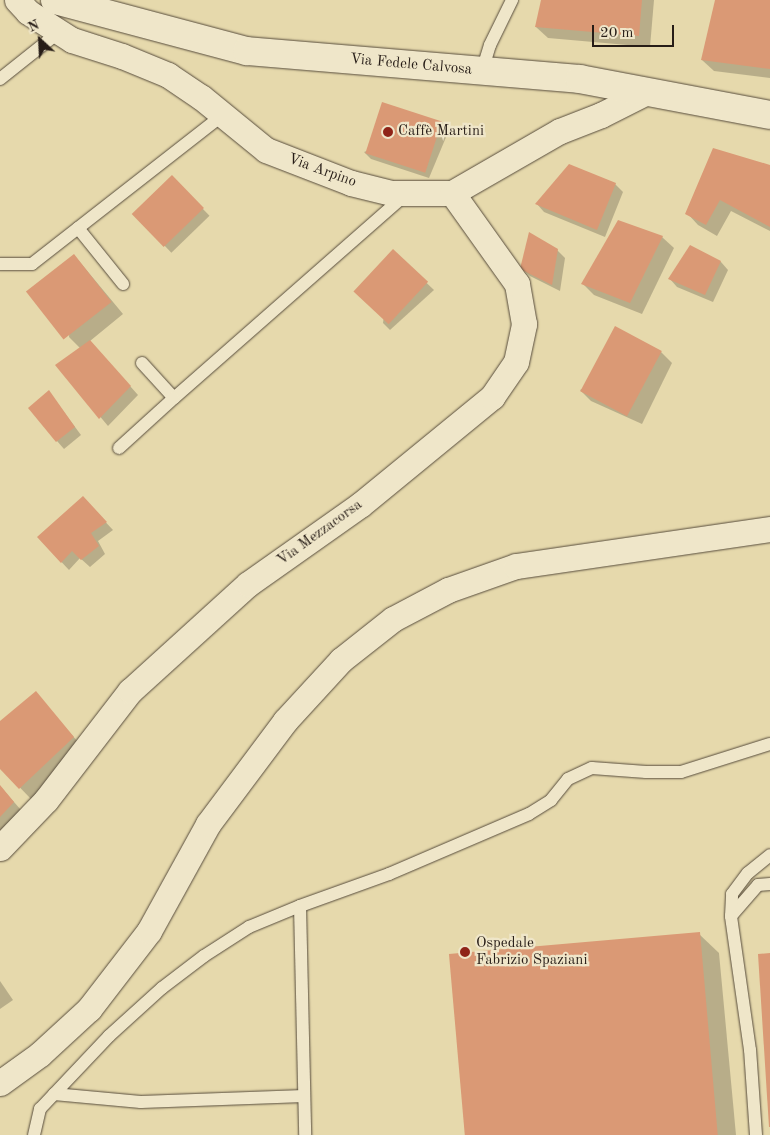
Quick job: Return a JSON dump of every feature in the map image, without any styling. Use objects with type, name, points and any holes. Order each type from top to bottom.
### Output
[{"type":"street","name":"Via Arpino","points":[[17,0],[28,12],[72,40],[168,75],[223,115],[266,150],[304,166],[391,194],[452,193],[560,131],[601,115],[647,92]]},
{"type":"street","name":"Via Fedele Calvosa","points":[[55,0],[247,51],[580,79],[770,115]]},
{"type":"street","name":"Via Mezzacorsa","points":[[0,848],[46,800],[130,692],[248,584],[360,505],[492,397],[516,362],[524,324],[517,284],[452,193]]},
{"type":"street","points":[[0,1083],[40,1054],[89,1009],[149,930],[208,824],[285,721],[341,660],[393,620],[448,590],[516,566],[770,529]]},
{"type":"lane","points":[[482,71],[490,45],[512,0]]},
{"type":"lane","points":[[0,79],[59,32]]},
{"type":"lane","points":[[0,264],[32,264],[223,115]]},
{"type":"lane","points":[[118,448],[407,193]]},
{"type":"lane","points":[[78,228],[123,284]]},
{"type":"lane","points":[[142,363],[174,398]]},
{"type":"lane","points":[[34,1135],[40,1109],[109,1036],[162,988],[204,956],[249,928],[300,906],[389,874],[529,814],[551,800],[568,779],[592,768],[646,772],[681,772],[770,744]]},
{"type":"lane","points":[[756,1135],[750,1050],[731,916],[732,894],[748,873],[770,855]]},
{"type":"lane","points":[[731,916],[758,886],[770,884]]},
{"type":"lane","points":[[300,906],[305,1135]]},
{"type":"lane","points":[[54,1094],[141,1102],[304,1096]]},
{"type":"building","points":[[541,0],[642,0],[639,36],[535,27]]},
{"type":"building","points":[[715,0],[770,0],[770,69],[701,60]]},
{"type":"building","points":[[382,102],[442,121],[425,173],[365,153]]},
{"type":"building","points":[[713,148],[770,165],[770,227],[720,200],[706,225],[685,214]]},
{"type":"building","points":[[569,164],[616,183],[597,230],[535,204]]},
{"type":"building","points":[[172,175],[204,208],[164,247],[132,214]]},
{"type":"building","points":[[618,220],[663,236],[630,303],[581,284]]},
{"type":"building","points":[[529,232],[558,249],[552,285],[520,269]]},
{"type":"building","points":[[690,245],[721,261],[705,295],[668,279]]},
{"type":"building","points":[[393,249],[428,282],[389,324],[353,291]]},
{"type":"building","points":[[74,254],[112,302],[63,340],[26,292]]},
{"type":"building","points":[[615,326],[662,351],[627,416],[580,391]]},
{"type":"building","points":[[90,340],[131,386],[99,419],[55,365]]},
{"type":"building","points":[[49,390],[75,427],[56,442],[28,408]]},
{"type":"building","points":[[83,496],[107,522],[91,533],[99,546],[81,560],[72,551],[61,563],[37,537]]},
{"type":"building","points":[[36,691],[74,737],[19,789],[0,769],[0,721]]},
{"type":"building","points":[[0,785],[14,802],[0,817]]},
{"type":"building","points":[[700,932],[718,1135],[465,1135],[449,954]]},
{"type":"building","points":[[770,953],[770,1127],[769,1127],[758,954]]},
{"type":"place","name":"Caffè Martini","points":[[388,132]]},
{"type":"place","name":"Ospedale Fabrizio Spaziani","points":[[465,952]]}]
